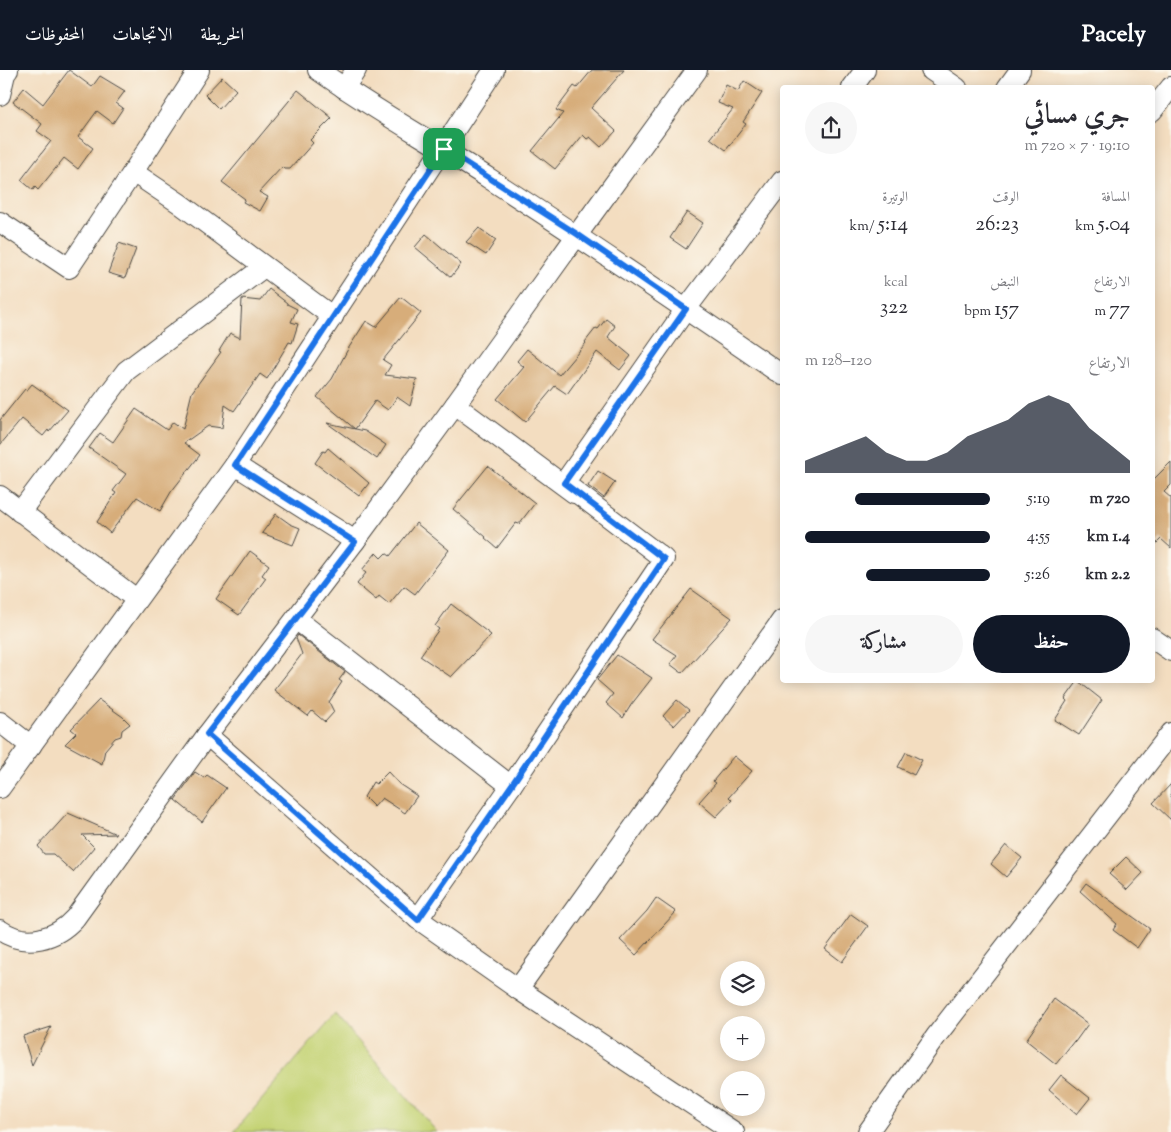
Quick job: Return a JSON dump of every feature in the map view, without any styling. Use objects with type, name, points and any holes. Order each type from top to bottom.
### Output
[{"type":"street","points":[[0,222],[69,268],[199,70]]},
{"type":"street","points":[[318,70],[577,234],[780,375]]},
{"type":"street","points":[[344,88],[356,70]]},
{"type":"street","points":[[0,788],[235,465],[444,149],[494,70]]},
{"type":"street","points":[[0,930],[15,938],[37,940],[48,938],[68,926],[75,918],[207,734],[355,542],[697,70]]},
{"type":"street","points":[[854,85],[866,70]]},
{"type":"street","points":[[931,70],[953,85]]},
{"type":"street","points":[[1008,85],[1020,70]]},
{"type":"street","points":[[0,95],[4,72]]},
{"type":"street","points":[[1155,107],[1171,87]]},
{"type":"street","points":[[133,172],[179,203],[333,318]]},
{"type":"street","points":[[664,559],[564,483],[686,309],[780,186]]},
{"type":"street","points":[[20,512],[126,371],[264,267]]},
{"type":"street","points":[[455,405],[664,559]]},
{"type":"street","points":[[235,465],[355,542]]},
{"type":"street","points":[[0,496],[136,599]]},
{"type":"street","points":[[418,920],[664,559]]},
{"type":"street","points":[[296,619],[511,786]]},
{"type":"street","points":[[518,989],[780,623]]},
{"type":"street","points":[[1155,640],[1171,651]]},
{"type":"street","points":[[0,722],[32,746]]},
{"type":"street","points":[[868,1132],[937,1035],[1171,733]]},
{"type":"street","points":[[207,734],[418,920],[518,989],[734,1132]]},
{"type":"green space","points":[[335,1014],[437,1132],[234,1132]]},
{"type":"building","points":[[69,70],[92,87],[100,76],[125,91],[116,103],[123,108],[113,123],[97,111],[78,137],[93,148],[78,169],[64,158],[38,190],[35,187],[33,190],[21,180],[51,141],[37,131],[42,124],[13,102],[24,88],[43,104]]},
{"type":"building","points":[[592,70],[624,70],[591,108],[616,131],[601,147],[590,137],[587,139],[583,135],[555,169],[532,151],[563,113],[556,110],[574,86],[577,88]]},
{"type":"building","points":[[222,77],[236,90],[219,109],[205,95]]},
{"type":"building","points":[[744,81],[762,93],[743,122],[746,124],[726,150],[710,138],[733,109],[718,103],[726,85],[738,91]]},
{"type":"building","points":[[298,90],[332,118],[310,140],[313,143],[290,169],[282,167],[259,192],[268,197],[260,211],[243,202],[245,199],[222,182]]},
{"type":"building","points":[[687,212],[703,223],[686,249],[670,238]]},
{"type":"building","points":[[479,228],[496,240],[486,255],[466,242]]},
{"type":"building","points":[[426,234],[461,264],[451,277],[415,247]]},
{"type":"building","points":[[119,243],[136,249],[125,278],[108,273]]},
{"type":"building","points":[[269,289],[287,304],[297,309],[291,322],[298,324],[292,343],[289,342],[267,379],[260,374],[234,411],[225,405],[222,428],[208,426],[184,443],[200,455],[171,492],[160,511],[137,497],[110,533],[97,522],[116,493],[113,491],[126,474],[89,448],[100,433],[113,442],[136,409],[167,430],[173,422],[183,429],[192,392],[221,352],[219,351],[230,333],[240,338],[242,299],[260,301]]},
{"type":"building","points":[[401,297],[421,313],[383,360],[391,365],[385,375],[417,379],[410,406],[397,397],[388,410],[375,401],[355,429],[317,397],[332,379],[366,321],[376,327]]},
{"type":"building","points":[[606,319],[615,326],[608,337],[631,356],[620,370],[597,352],[567,394],[555,386],[525,422],[497,399],[524,367],[517,361],[527,349],[559,375],[596,328],[598,329]]},
{"type":"building","points":[[32,384],[68,410],[49,432],[48,430],[43,436],[22,419],[0,445],[0,420],[25,389],[27,390]]},
{"type":"building","points":[[327,423],[365,431],[386,445],[377,459]]},
{"type":"building","points":[[328,448],[369,483],[359,496],[315,463],[323,451],[325,452]]},
{"type":"building","points":[[1171,462],[1171,485],[1164,492],[1171,498],[1171,548],[1161,539],[1155,545],[1155,478]]},
{"type":"building","points":[[488,466],[535,503],[519,524],[516,523],[497,548],[453,509]]},
{"type":"building","points":[[598,471],[615,482],[604,498],[588,486]]},
{"type":"building","points":[[276,514],[290,524],[300,528],[293,545],[262,533]]},
{"type":"building","points":[[416,523],[449,550],[415,594],[404,586],[389,604],[379,596],[376,600],[357,584],[366,573],[362,570],[376,553],[381,558],[386,553],[390,556]]},
{"type":"building","points":[[250,551],[269,565],[262,575],[266,578],[239,615],[216,599]]},
{"type":"building","points":[[691,589],[732,618],[682,673],[670,664],[677,655],[652,639]]},
{"type":"building","points":[[451,604],[491,635],[451,677],[420,656],[439,629],[435,626]]},
{"type":"building","points":[[298,635],[345,672],[339,680],[342,682],[329,702],[334,712],[325,722],[312,711],[308,716],[274,690],[302,654],[296,638]]},
{"type":"building","points":[[617,655],[652,678],[623,718],[606,703],[613,694],[597,680]]},
{"type":"building","points":[[1077,683],[1081,683],[1102,700],[1079,735],[1055,720],[1067,701],[1065,699]]},
{"type":"building","points":[[99,700],[130,724],[122,730],[121,736],[115,738],[105,750],[102,764],[65,744],[76,733],[71,729]]},
{"type":"building","points":[[677,700],[689,710],[674,726],[663,716]]},
{"type":"building","points":[[906,752],[922,760],[914,775],[898,767]]},
{"type":"building","points":[[734,756],[752,771],[729,797],[732,800],[716,817],[699,802],[716,783],[713,781]]},
{"type":"building","points":[[195,772],[204,778],[207,775],[226,788],[202,822],[175,800]]},
{"type":"building","points":[[388,772],[399,784],[417,796],[405,813],[382,798],[374,807],[364,797],[373,782],[376,784]]},
{"type":"building","points":[[1171,784],[1171,820],[1153,803]]},
{"type":"building","points":[[68,813],[116,834],[82,835],[94,847],[73,872],[53,854],[44,854],[38,846]]},
{"type":"building","points":[[1006,845],[1022,858],[1006,877],[991,864]]},
{"type":"building","points":[[1126,857],[1143,873],[1127,890],[1109,874]]},
{"type":"building","points":[[1086,883],[1150,929],[1137,948],[1113,930],[1117,924],[1080,891]]},
{"type":"building","points":[[656,898],[676,912],[636,955],[620,940],[647,911]]},
{"type":"building","points":[[851,914],[868,926],[842,962],[825,949]]},
{"type":"building","points":[[1054,999],[1088,1024],[1056,1064],[1026,1040]]},
{"type":"building","points":[[51,1027],[32,1065],[23,1036]]},
{"type":"building","points":[[1061,1075],[1090,1098],[1077,1114],[1049,1090]]},
{"type":"route","points":[[444,149],[577,234],[686,309],[564,483],[664,559],[418,920],[207,734],[355,542],[235,465],[444,149]]}]
